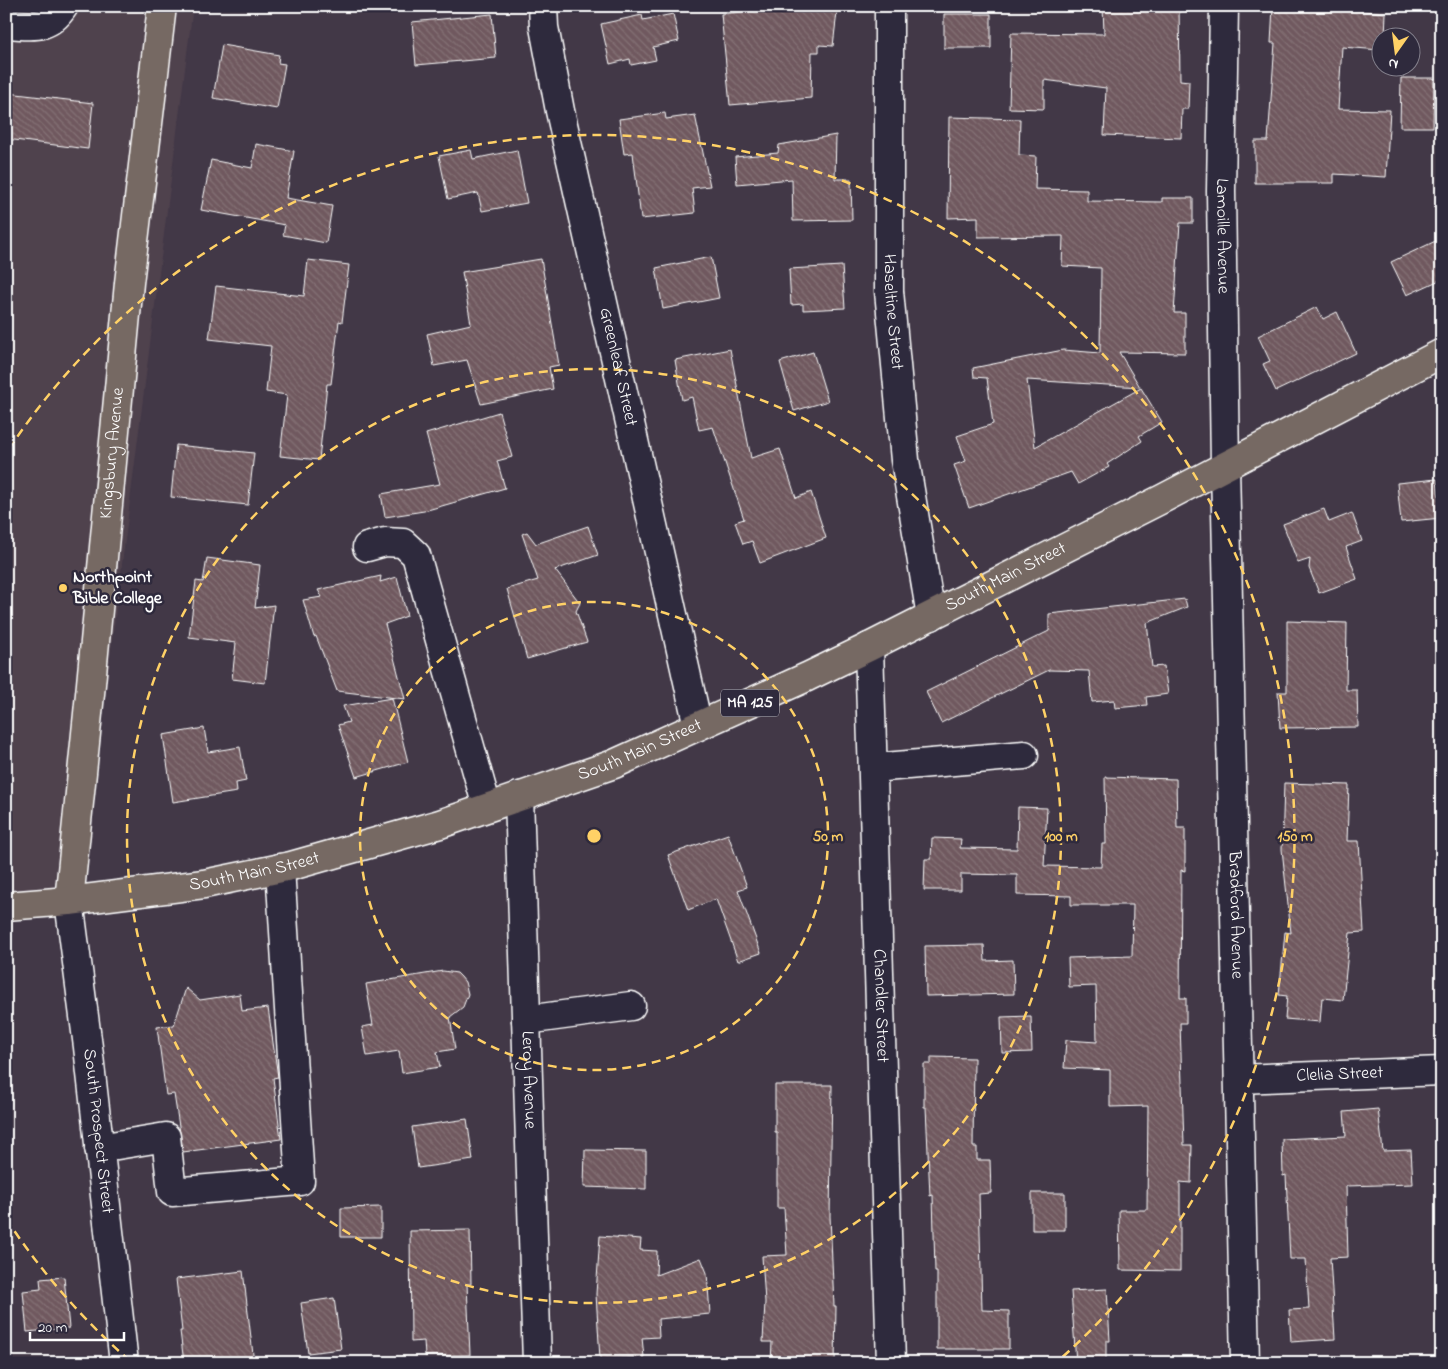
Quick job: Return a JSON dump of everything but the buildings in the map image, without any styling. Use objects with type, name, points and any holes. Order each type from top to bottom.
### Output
[{"type":"main road","name":"Kingsbury Avenue","points":[[69,901],[129,283],[162,6]]},
{"type":"main road","name":"South Main Street","points":[[6,906],[69,901],[204,884],[280,868],[360,848],[432,827],[614,764],[808,678],[1225,466],[1442,353]]},
{"type":"street","points":[[6,24],[40,26],[56,19],[64,6]]},
{"type":"street","name":"Greenleaf Street","points":[[543,6],[544,27],[560,110],[698,726]]},
{"type":"street","name":"Haseltine Street","points":[[889,6],[889,291],[905,460],[931,616]]},
{"type":"street","name":"Lamoille Avenue","points":[[1224,6],[1221,191],[1225,466]]},
{"type":"street","name":"Bradford Avenue","points":[[1225,466],[1245,1363]]},
{"type":"street","points":[[368,547],[385,542],[403,543],[416,555],[487,807]]},
{"type":"street","name":"Chandler Street","points":[[869,647],[891,1363]]},
{"type":"street","points":[[873,768],[1024,756]]},
{"type":"street","name":"Leroy Avenue","points":[[519,796],[536,1363]]},
{"type":"street","points":[[99,1148],[166,1137],[172,1192],[300,1181],[280,868]]},
{"type":"street","name":"South Prospect Street","points":[[69,901],[124,1363]]},
{"type":"street","points":[[526,1020],[631,1006]]},
{"type":"street","name":"Clelia Street","points":[[1239,1079],[1442,1071]]},
{"type":"shaded area","name":"Northpoint Bible College","points":[[6,6],[193,6],[78,909],[6,915]]},
{"type":"place","name":"Northpoint Bible College","points":[[63,588]]}]
